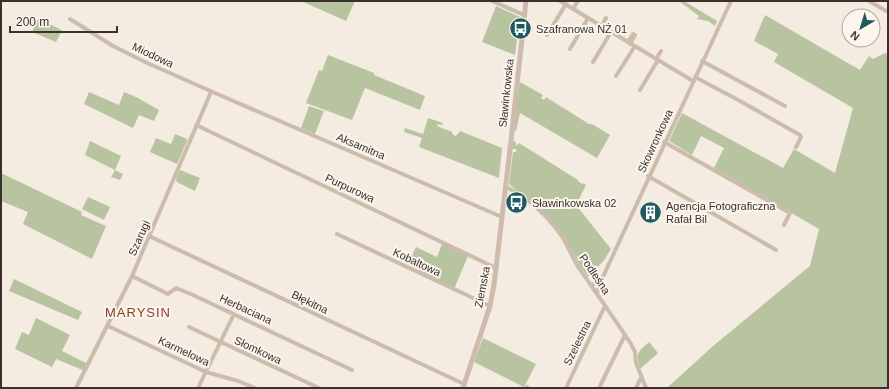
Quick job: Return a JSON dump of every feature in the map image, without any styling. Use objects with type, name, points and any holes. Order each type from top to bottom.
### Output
[{"type":"street","points":[[492,1],[524,15]]},
{"type":"street","name":"Sławinkowska","points":[[506,187],[526,1]]},
{"type":"street","points":[[560,1],[657,59],[740,101],[800,135],[801,137],[796,147]]},
{"type":"street","points":[[572,8],[575,1]]},
{"type":"street","points":[[572,8],[578,1]]},
{"type":"street","name":"Skowronkowa","points":[[597,293],[600,281],[648,176],[731,1]]},
{"type":"street","points":[[869,1],[888,12]]},
{"type":"street","points":[[547,35],[566,4]]},
{"type":"street","points":[[601,26],[605,17]]},
{"type":"street","points":[[570,49],[588,18]]},
{"type":"street","name":"Miodowa","points":[[70,19],[112,46],[211,92]]},
{"type":"street","points":[[593,62],[611,32]]},
{"type":"street","points":[[629,43],[634,34]]},
{"type":"street","points":[[616,76],[635,46]]},
{"type":"street","points":[[640,90],[661,51]]},
{"type":"street","points":[[702,61],[785,106]]},
{"type":"street","name":"Szarugi","points":[[76,388],[132,276],[211,92]]},
{"type":"street","name":"Aksamitna","points":[[211,92],[502,217]]},
{"type":"street","name":"Purpurowa","points":[[196,125],[496,268]]},
{"type":"street","points":[[664,142],[790,213],[784,225]]},
{"type":"street","points":[[648,176],[776,250]]},
{"type":"street","name":"Ziemska","points":[[463,386],[490,306],[506,187]]},
{"type":"street","name":"Podleśna","points":[[506,187],[527,200],[554,226],[561,235],[578,266],[626,335],[634,352],[636,363],[646,388]]},
{"type":"street","name":"Kobaltowa","points":[[337,234],[490,306]]},
{"type":"street","name":"Błękitna","points":[[149,236],[463,386]]},
{"type":"street","name":"Herbaciana","points":[[132,276],[168,294],[176,288],[352,370]]},
{"type":"street","points":[[591,285],[600,281]]},
{"type":"street","name":"Szelestna","points":[[566,388],[604,308],[606,307]]},
{"type":"street","points":[[198,388],[234,314]]},
{"type":"street","name":"Karmelowa","points":[[108,326],[206,372],[238,381],[255,388]]},
{"type":"street","name":"Słomkowa","points":[[190,328],[319,388]]},
{"type":"street","points":[[599,388],[626,335]]},
{"type":"street","points":[[636,388],[641,378]]},
{"type":"green space","points":[[301,1],[355,1],[346,21]]},
{"type":"green space","points":[[679,1],[684,1],[717,21],[715,26],[708,21],[697,19],[699,16]]},
{"type":"green space","points":[[496,6],[520,17],[515,55],[482,42]]},
{"type":"green space","points":[[765,15],[860,70],[869,56],[873,59],[885,53],[888,54],[888,388],[667,388],[713,346],[810,266],[819,229],[714,168],[724,148],[701,136],[692,155],[669,141],[682,113],[783,168],[794,149],[835,173],[853,108],[774,62],[778,54],[754,41]]},
{"type":"green space","points":[[38,19],[62,30],[56,42],[32,32]]},
{"type":"green space","points":[[328,55],[374,73],[374,75],[425,96],[420,110],[365,88],[352,120],[306,103],[319,70],[322,71]]},
{"type":"green space","points":[[520,82],[543,95],[541,98],[544,100],[546,97],[589,124],[592,124],[610,135],[597,158],[520,113],[516,131],[513,130]]},
{"type":"green space","points":[[89,92],[119,105],[124,92],[159,110],[154,121],[139,115],[133,128],[84,104]]},
{"type":"green space","points":[[309,106],[324,111],[315,134],[301,128]]},
{"type":"green space","points":[[428,118],[443,123],[442,125],[438,124],[437,126],[452,132],[453,135],[456,136],[460,131],[502,148],[499,178],[419,147],[422,138],[404,132],[405,128],[423,134]]},
{"type":"green space","points":[[175,134],[187,139],[177,164],[150,152],[156,138],[171,144]]},
{"type":"green space","points":[[90,141],[121,156],[115,170],[85,155]]},
{"type":"green space","points":[[513,141],[516,142],[516,146],[519,143],[582,184],[584,183],[586,185],[576,205],[611,249],[605,259],[590,276],[588,277],[568,244],[536,206],[509,184],[513,152],[516,152],[516,149],[512,149]]},
{"type":"green space","points":[[115,170],[123,174],[120,180],[111,177]]},
{"type":"green space","points":[[180,170],[200,178],[195,191],[177,182],[176,179]]},
{"type":"green space","points":[[1,173],[82,212],[81,215],[106,226],[92,259],[23,224],[28,212],[1,201]]},
{"type":"green space","points":[[88,197],[110,207],[104,220],[82,209]]},
{"type":"green space","points":[[442,244],[468,256],[454,289],[418,272],[419,270],[408,264],[416,247],[437,257]]},
{"type":"green space","points":[[14,279],[82,312],[78,320],[9,291]]},
{"type":"green space","points":[[36,318],[70,335],[62,351],[88,364],[85,371],[56,359],[52,367],[15,349],[22,332],[29,335]]},
{"type":"green space","points":[[483,338],[536,364],[524,387],[474,362]]},
{"type":"green space","points":[[649,342],[658,353],[640,369],[638,354]]},
{"type":"place","name":"Szafranowa NŻ 01","points":[[521,29]]},
{"type":"place","name":"Sławinkowska 02","points":[[517,203]]},
{"type":"place","name":"Agencja Fotograficzna Rafał Bil","points":[[650,212]]},
{"type":"district","name":"MARYSIN","points":[[138,312]]}]
